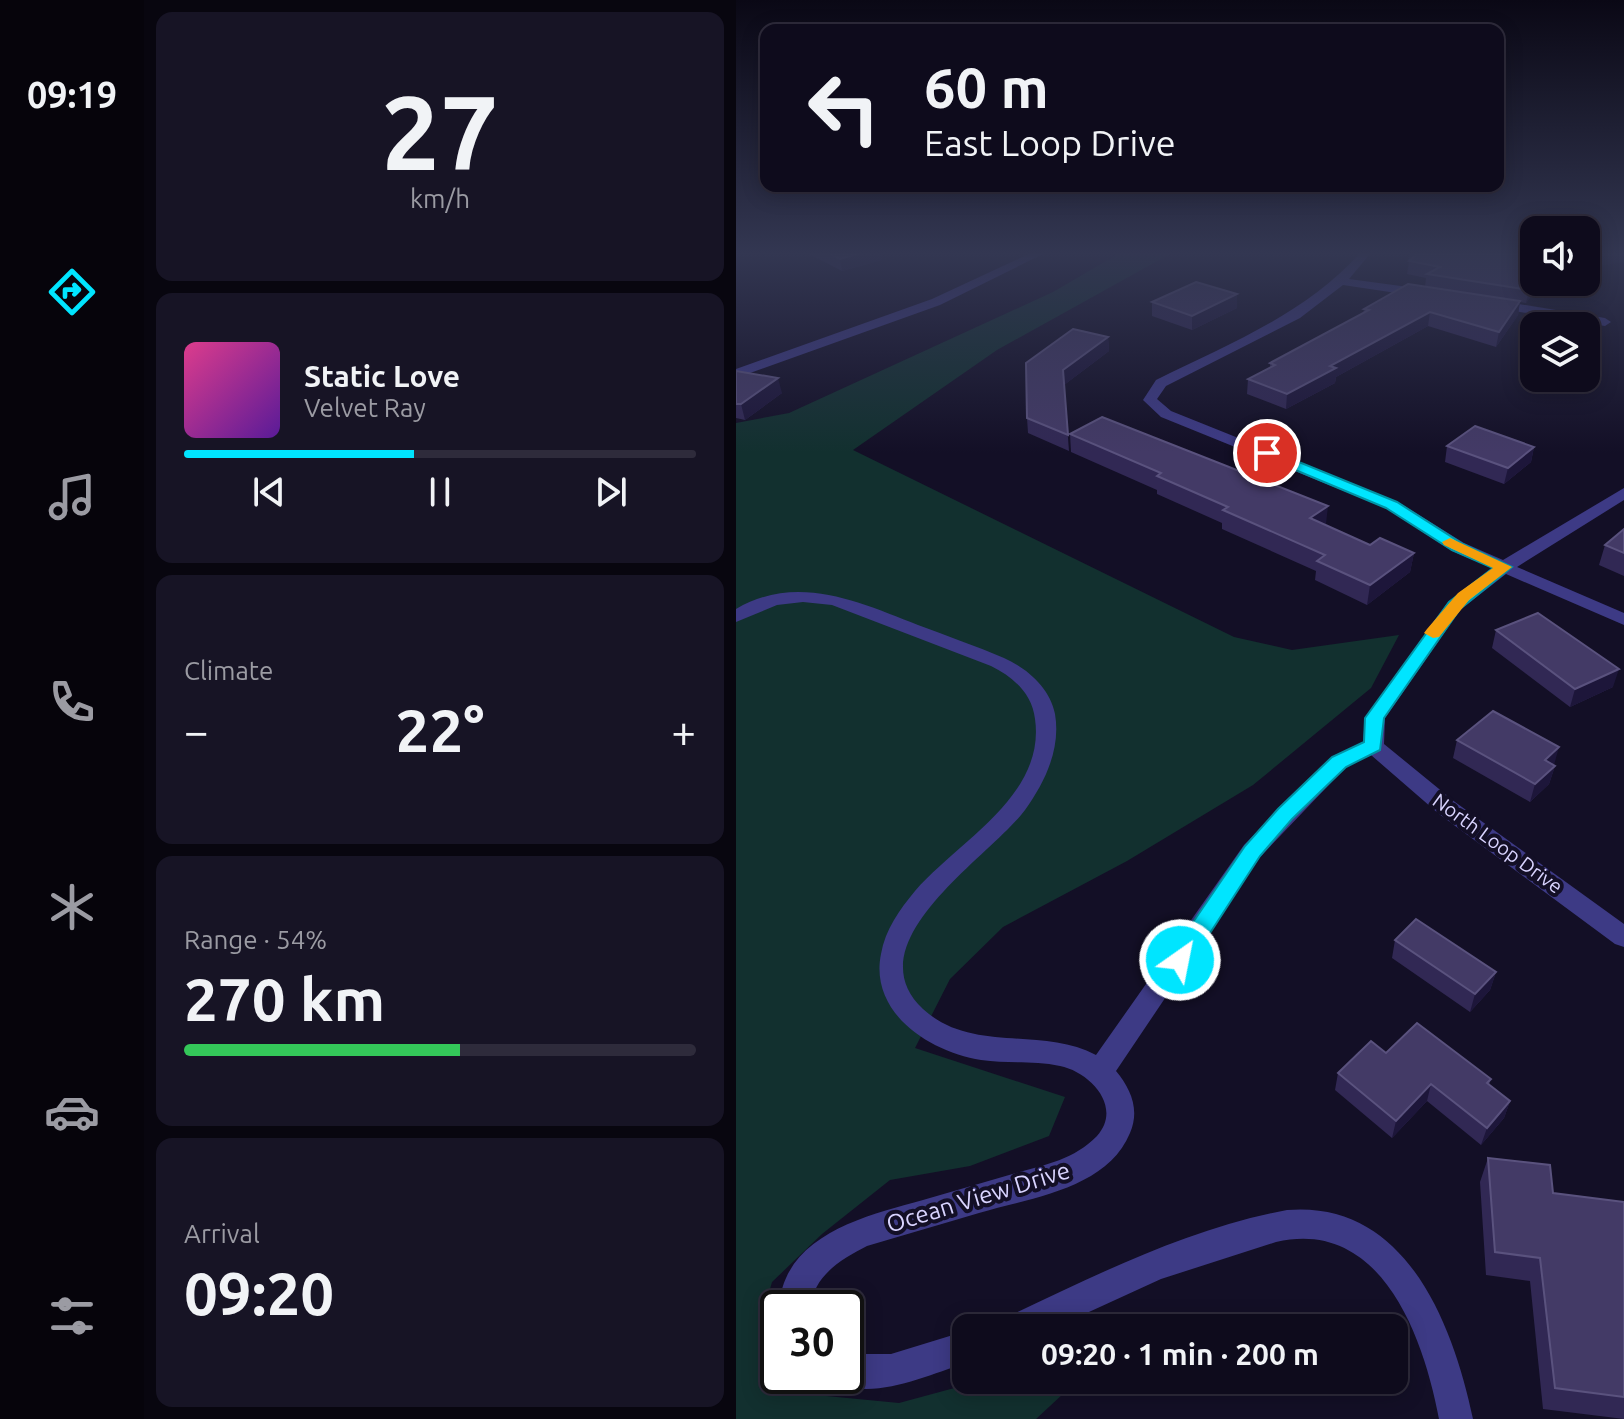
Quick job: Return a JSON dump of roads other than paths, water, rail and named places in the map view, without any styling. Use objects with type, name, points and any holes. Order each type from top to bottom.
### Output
[{"type":"street","points":[[736,374],[885,320]]},
{"type":"street","points":[[1286,320],[1161,383],[1150,400],[1166,414],[1392,505],[1458,547],[1624,620]]},
{"type":"street","points":[[1594,320],[1605,322]]},
{"type":"street","points":[[736,617],[779,599],[822,597],[846,603],[1005,666],[1033,686],[1043,702],[1048,719],[1048,738],[1039,769],[1003,821],[922,898],[902,928],[891,972],[895,989],[906,1009],[932,1032],[967,1046],[1068,1056],[1100,1072],[1252,851],[1339,762],[1373,746],[1375,718],[1429,638],[1463,597],[1504,567],[1624,493]]},
{"type":"street","name":"North Loop Drive","points":[[1373,746],[1447,808],[1624,937]]},
{"type":"street","name":"Ocean View Drive","points":[[799,1290],[812,1266],[841,1242],[863,1232],[1067,1173],[1096,1157],[1110,1144],[1121,1117],[1119,1096],[1100,1072]]},
{"type":"street","points":[[1050,1314],[1205,1246],[1291,1224],[1329,1228],[1374,1248],[1415,1295],[1435,1333],[1449,1376],[1456,1419]]},
{"type":"street","points":[[864,1371],[891,1371],[952,1351]]}]
